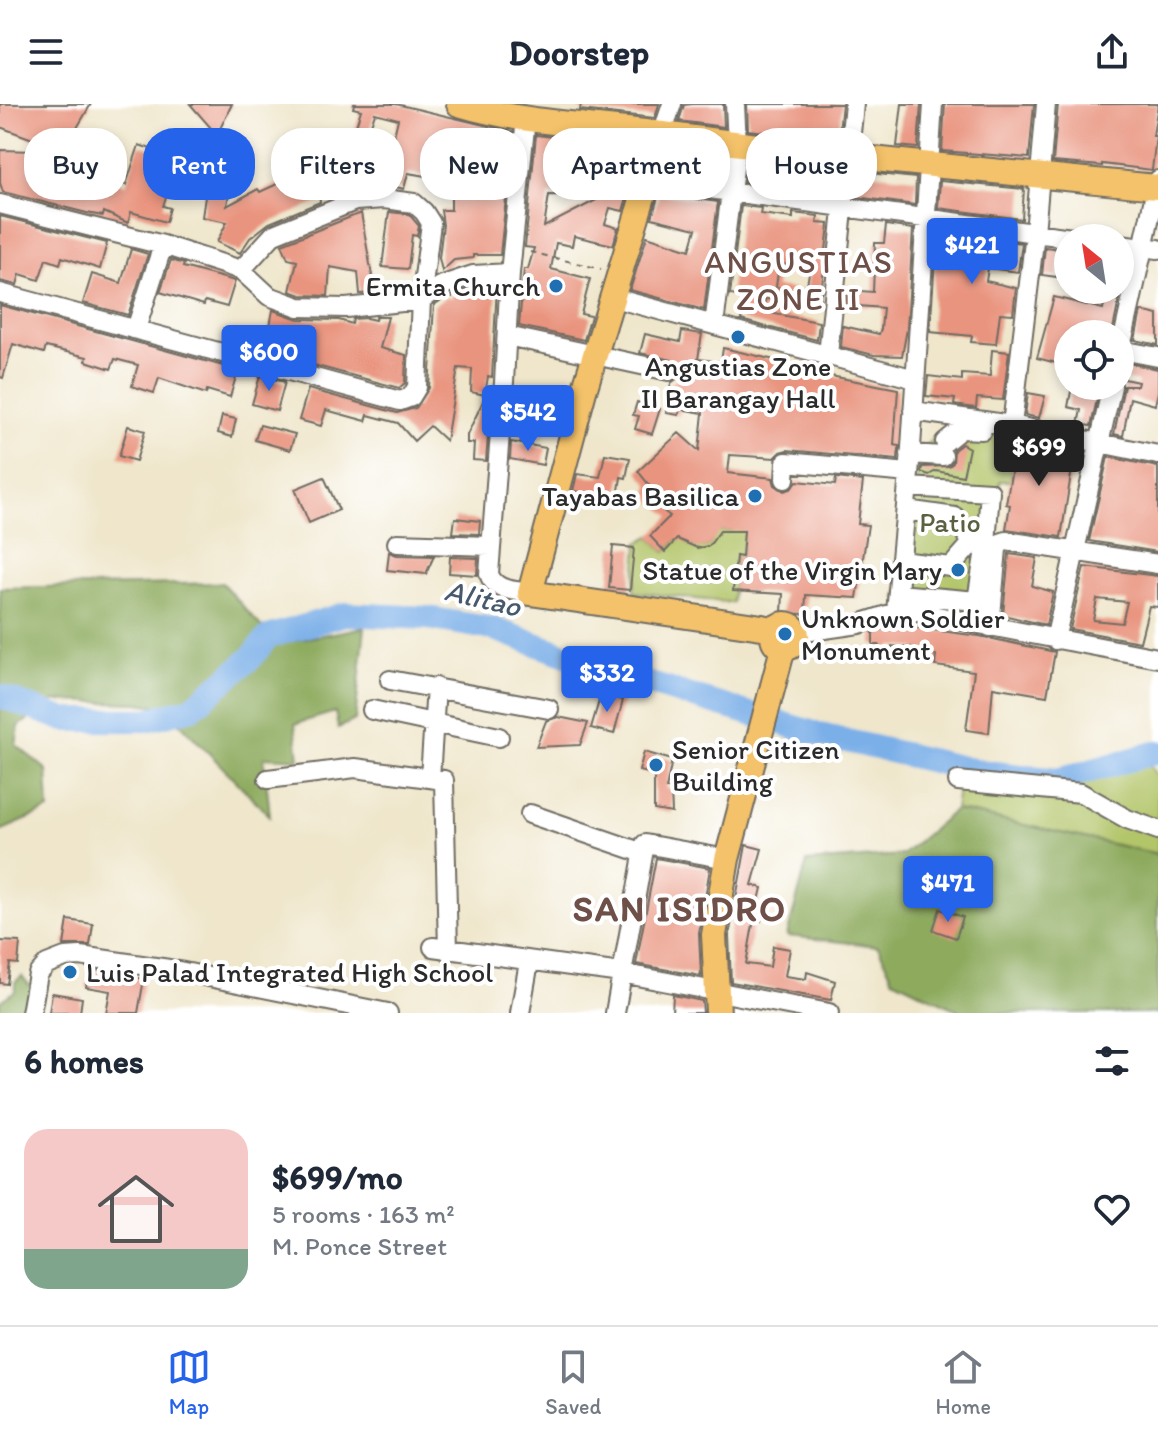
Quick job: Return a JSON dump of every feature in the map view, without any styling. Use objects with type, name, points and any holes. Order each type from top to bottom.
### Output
[{"type":"main road","points":[[459,104],[526,118],[611,128]]},
{"type":"main road","points":[[730,144],[746,146]]},
{"type":"main road","points":[[877,158],[1158,185]]},
{"type":"main road","points":[[643,200],[595,355],[530,593],[785,637],[727,859],[714,935],[718,1002]]},
{"type":"street","points":[[664,128],[672,104]]},
{"type":"street","points":[[735,104],[737,145],[730,194],[1054,236]]},
{"type":"street","points":[[851,128],[854,104]]},
{"type":"street","points":[[897,603],[933,104]]},
{"type":"street","points":[[1013,429],[1046,104]]},
{"type":"street","points":[[526,118],[510,273],[489,574],[492,583],[498,587],[530,593]]},
{"type":"street","points":[[1129,320],[1150,248],[1158,185]]},
{"type":"street","points":[[0,293],[400,401],[411,397],[417,387],[421,300],[431,223],[414,203],[384,199],[355,201],[274,234],[241,270]]},
{"type":"street","points":[[714,325],[729,200]]},
{"type":"street","points":[[828,355],[843,200]]},
{"type":"street","points":[[0,204],[163,245],[241,270],[269,296],[299,307],[346,308],[421,300],[440,286],[473,275],[510,273]]},
{"type":"street","points":[[136,329],[163,245]]},
{"type":"street","points":[[614,298],[915,379]]},
{"type":"street","points":[[507,336],[669,371]]},
{"type":"street","points":[[1134,353],[1158,357]]},
{"type":"street","points":[[1055,640],[1108,400]]},
{"type":"street","points":[[913,411],[1098,441],[1158,455]]},
{"type":"street","points":[[909,469],[944,449],[961,429],[1013,429]]},
{"type":"street","points":[[785,479],[786,462],[909,469],[990,492],[990,627]]},
{"type":"street","points":[[906,510],[955,517],[989,545]]},
{"type":"street","points":[[901,561],[951,567],[989,545],[1006,541],[1158,564]]},
{"type":"street","points":[[397,543],[490,546]]},
{"type":"street","points":[[785,637],[859,624],[897,603],[977,601],[989,545]]},
{"type":"street","points":[[897,603],[916,612],[1158,658]]},
{"type":"street","points":[[390,680],[549,709]]},
{"type":"street","points":[[430,778],[436,687]]},
{"type":"street","points":[[372,710],[499,737]]},
{"type":"street","points":[[268,779],[355,768],[444,780],[440,949],[621,973],[718,1002],[829,1013]]},
{"type":"street","points":[[958,781],[1081,793],[1127,819],[1158,830]]},
{"type":"street","points":[[530,814],[643,853]]},
{"type":"street","points":[[615,1013],[645,844],[727,859]]},
{"type":"street","points":[[31,1013],[38,974],[47,964],[65,957],[80,956],[169,969],[388,1013]]},
{"type":"street","points":[[520,1013],[529,962]]},
{"type":"path","points":[[513,248],[620,274]]},
{"type":"green space","name":"Patio","points":[[949,424],[1018,430],[1010,481],[1000,481],[984,612],[897,599],[919,464],[925,446]]},
{"type":"green space","points":[[746,516],[742,557],[736,557],[732,603],[634,592],[638,543],[650,536],[665,552],[680,536],[693,546],[709,546],[717,531],[731,531]]},
{"type":"green space","points":[[222,583],[277,644],[365,627],[355,720],[338,728],[335,712],[295,724],[299,759],[264,757],[270,816],[164,707],[138,703],[54,701],[19,726],[16,745],[47,770],[49,810],[0,831],[0,588]]},
{"type":"green space","points":[[1143,763],[1150,766],[1158,777],[1158,854],[955,810],[961,768],[1058,780],[1107,766],[1131,769]]},
{"type":"green space","points":[[955,810],[1158,854],[1158,1013],[957,1013],[957,1010],[893,979],[878,946],[787,936],[807,862],[902,855]]},
{"type":"green space","points":[[22,976],[31,987],[26,1013],[0,1013],[0,1001],[15,991],[15,982]]},
{"type":"building","points":[[0,104],[91,104],[77,128],[24,128],[24,136],[0,127]]},
{"type":"building","points":[[190,104],[232,104],[220,128],[211,128]]},
{"type":"building","points":[[354,104],[396,104],[496,128],[420,128],[420,175],[408,173],[404,189],[404,128],[396,128],[398,119],[375,113],[370,128],[355,128],[361,110],[353,108]]},
{"type":"building","points":[[581,104],[659,104],[655,118],[580,110]]},
{"type":"building","points":[[723,104],[724,127],[679,121],[684,105]]},
{"type":"building","points":[[747,104],[842,104],[839,128],[748,128]]},
{"type":"building","points":[[902,104],[921,104],[918,148],[897,146]]},
{"type":"building","points":[[945,104],[1034,104],[1029,158],[942,151]]},
{"type":"building","points":[[1058,104],[1158,104],[1152,170],[1053,162]]},
{"type":"building","points":[[536,135],[543,136],[543,200],[548,200],[544,227],[596,200],[626,200],[623,211],[610,208],[605,224],[618,228],[613,245],[574,236],[572,246],[556,243],[551,269],[590,279],[581,314],[591,316],[584,340],[519,326],[524,269],[528,269],[534,248],[525,247]]},
{"type":"building","points":[[139,145],[143,146],[143,200],[165,200],[163,206],[170,208],[166,222],[131,212],[128,223],[104,212],[103,216],[35,200],[127,200],[127,182]]},
{"type":"building","points":[[0,150],[24,151],[24,197],[3,192]]},
{"type":"building","points":[[877,174],[916,178],[915,205],[877,200]]},
{"type":"building","points":[[940,181],[1024,189],[1022,219],[938,208]]},
{"type":"building","points":[[271,187],[271,200],[320,200],[269,223],[250,238],[240,253],[217,242],[227,222],[202,217],[205,200],[228,200],[227,206],[238,200],[255,200],[255,191],[260,192]]},
{"type":"building","points":[[451,200],[506,200],[500,255],[473,255],[473,258],[454,260],[442,271],[439,258],[443,225],[441,210],[451,210]]},
{"type":"building","points":[[657,200],[718,202],[704,310],[630,290],[647,236],[690,250],[696,229],[652,218]]},
{"type":"building","points":[[741,206],[761,208],[760,214],[793,218],[793,213],[818,216],[817,223],[829,224],[820,303],[765,299],[764,312],[819,322],[817,340],[741,320],[745,297],[730,295]],"holes":[[[779,264],[810,267],[806,291],[776,287]]]},
{"type":"building","points":[[389,212],[409,214],[419,226],[417,236],[412,235],[408,269],[382,267]]},
{"type":"building","points":[[361,213],[375,293],[360,294],[358,272],[330,267],[328,296],[301,295],[290,291],[297,261],[288,259],[282,244]]},
{"type":"building","points":[[0,216],[107,243],[100,269],[62,257],[60,264],[46,259],[39,280],[20,274],[17,285],[0,281]]},
{"type":"building","points":[[886,225],[913,229],[907,329],[902,356],[874,355],[841,347],[843,326],[879,334],[881,329],[883,308],[846,305],[847,290],[873,292],[875,243],[884,243]]},
{"type":"building","points":[[937,232],[1022,243],[1018,272],[988,268],[986,281],[1016,288],[1013,314],[1000,313],[996,344],[971,342],[972,336],[930,332]]},
{"type":"building","points":[[1045,247],[1054,248],[1054,277],[1042,275]]},
{"type":"building","points":[[131,249],[148,254],[128,315],[83,303],[92,274],[121,283]]},
{"type":"building","points":[[171,260],[184,264],[183,267],[235,281],[227,307],[205,301],[204,305],[160,292]]},
{"type":"building","points":[[497,286],[492,377],[488,376],[485,395],[471,392],[472,369],[458,368],[446,441],[430,426],[414,441],[398,423],[368,415],[366,421],[326,410],[321,426],[299,420],[308,389],[397,413],[416,408],[429,388],[434,305],[446,297],[452,297],[452,294],[475,287]]},
{"type":"building","points":[[1054,297],[1054,304],[1083,304],[1103,309],[1104,304],[1118,304],[1115,320],[1054,320],[1054,362],[1037,358]]},
{"type":"building","points":[[0,305],[238,370],[230,397],[207,390],[206,394],[159,378],[154,393],[132,386],[138,365],[115,359],[111,369],[86,361],[87,357],[46,347],[44,353],[13,344],[3,378],[0,377]]},
{"type":"building","points":[[273,310],[298,319],[339,320],[352,324],[353,319],[388,317],[380,348],[406,355],[405,383],[399,388],[265,352]]},
{"type":"building","points":[[1141,311],[1158,315],[1158,345],[1135,340]]},
{"type":"building","points":[[682,331],[702,334],[698,359],[721,362],[723,348],[792,364],[815,373],[898,389],[894,445],[899,446],[898,460],[787,450],[775,458],[730,455],[728,473],[773,478],[775,485],[784,491],[791,489],[797,481],[835,485],[836,478],[863,481],[858,524],[868,525],[857,598],[806,595],[805,614],[782,613],[783,594],[733,591],[736,556],[742,557],[744,531],[720,531],[709,546],[697,548],[677,539],[665,552],[650,536],[670,516],[652,502],[649,485],[638,471],[679,433],[699,451],[703,413],[680,409],[679,415],[666,413],[671,383],[678,378],[680,367],[672,360],[640,353],[645,334],[680,342]]},
{"type":"building","points":[[992,350],[1009,352],[1003,400],[977,398],[976,408],[954,405],[955,399],[926,396],[928,376],[962,380],[962,374],[990,376]]},
{"type":"building","points":[[1134,364],[1158,369],[1155,405],[1134,399],[1134,386],[1138,382],[1134,381]]},
{"type":"building","points":[[260,376],[285,382],[277,411],[252,404]]},
{"type":"building","points":[[1028,393],[1045,396],[1039,418],[1025,415]]},
{"type":"building","points":[[484,399],[491,400],[486,461],[473,460],[474,443],[467,443],[467,435]]},
{"type":"building","points":[[1069,400],[1097,400],[1091,426],[1078,424],[1081,410],[1068,407]]},
{"type":"building","points":[[1121,400],[1130,400],[1123,436],[1114,434]]},
{"type":"building","points":[[637,402],[660,409],[652,434],[635,429],[639,416],[633,415]]},
{"type":"building","points":[[222,416],[236,419],[232,437],[218,433]]},
{"type":"building","points":[[260,425],[295,434],[290,450],[255,440]]},
{"type":"building","points":[[128,426],[145,431],[136,461],[119,456]]},
{"type":"building","points":[[1017,438],[1075,450],[1061,537],[1006,529],[1010,505],[1006,504]]},
{"type":"building","points":[[511,442],[546,448],[543,465],[510,459]]},
{"type":"building","points":[[962,444],[969,448],[963,476],[936,471],[929,475],[921,472],[922,467],[949,466],[953,463],[954,450]]},
{"type":"building","points":[[605,454],[630,458],[626,478],[621,477],[618,497],[573,491],[577,474],[600,477]]},
{"type":"building","points":[[1108,457],[1158,467],[1158,552],[1089,541]]},
{"type":"building","points":[[324,477],[339,510],[309,523],[295,489]]},
{"type":"building","points":[[455,518],[480,521],[479,534],[453,533]]},
{"type":"building","points":[[613,546],[634,548],[630,590],[609,588]]},
{"type":"building","points":[[389,552],[434,556],[426,574],[387,570]]},
{"type":"building","points":[[1009,554],[1037,558],[1032,586],[1053,592],[1046,625],[1003,615]]},
{"type":"building","points":[[450,557],[478,558],[477,575],[449,573]]},
{"type":"building","points":[[1084,567],[1158,576],[1158,607],[1149,606],[1140,642],[1070,629]],"holes":[[[1097,599],[1127,602],[1122,623],[1093,620]]]},
{"type":"building","points":[[895,625],[979,636],[1055,652],[1047,696],[993,687],[989,733],[966,730],[974,671],[935,666],[936,655],[916,651],[916,648],[892,646],[892,650],[879,650],[879,645],[873,645],[873,632]]},
{"type":"building","points":[[601,694],[623,700],[614,734],[591,728]]},
{"type":"building","points":[[558,717],[588,723],[580,745],[536,747],[546,721]]},
{"type":"building","points":[[644,752],[672,760],[666,789],[671,789],[672,813],[654,810],[654,774],[639,771]]},
{"type":"building","points":[[746,845],[762,849],[752,885],[762,888],[758,905],[765,907],[761,921],[754,919],[746,964],[770,967],[773,946],[790,949],[785,976],[806,979],[807,972],[835,981],[831,1000],[731,982],[729,936]]},
{"type":"building","points":[[656,858],[710,868],[699,933],[701,976],[636,964]]},
{"type":"building","points":[[940,909],[963,917],[956,938],[933,930]]},
{"type":"building","points":[[68,920],[93,924],[90,945],[64,945]]},
{"type":"building","points":[[0,941],[20,942],[18,964],[10,963],[7,984],[0,983]]},
{"type":"building","points":[[89,969],[144,979],[138,1013],[106,1013],[110,991],[86,987]]},
{"type":"building","points":[[52,993],[82,998],[80,1013],[49,1013]]},
{"type":"building","points":[[673,995],[702,1001],[703,1013],[672,1013]]},
{"type":"waterway","name":"Alitao","points":[[0,696],[65,720],[147,720],[192,708],[251,658],[268,637],[345,614],[428,618],[494,629],[627,677],[821,735],[976,771],[1058,780],[1158,752]]},
{"type":"place","name":"Ermita Church","points":[[556,286]]},
{"type":"place","name":"Angustias Zone II Barangay Hall","points":[[738,337]]},
{"type":"place","name":"Tayabas Basilica","points":[[755,496]]},
{"type":"place","name":"Statue of the Virgin Mary","points":[[958,570]]},
{"type":"place","name":"Unknown Soldier Monument","points":[[785,634]]},
{"type":"place","name":"Senior Citizen Building","points":[[656,765]]},
{"type":"place","name":"Luis Palad Integrated High School","points":[[70,972]]},
{"type":"district","name":"ANGUSTIAS ZONE II","points":[[799,280]]},
{"type":"district","name":"SAN ISIDRO","points":[[680,908]]}]
